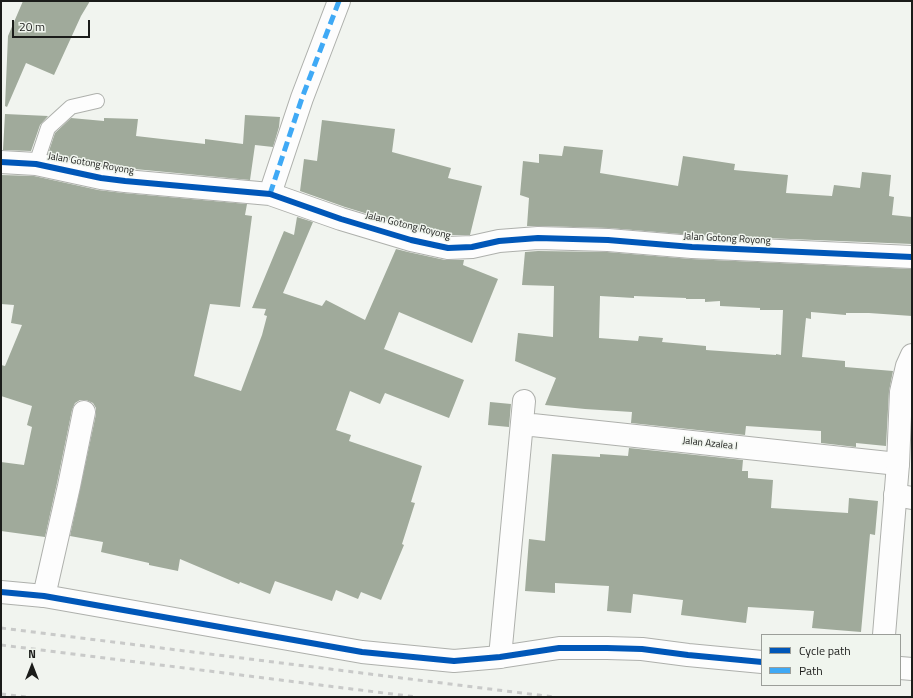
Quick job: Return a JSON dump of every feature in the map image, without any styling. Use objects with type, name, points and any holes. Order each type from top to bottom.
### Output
[{"type":"street","points":[[270,194],[302,98],[339,1]]},
{"type":"street","name":"Jalan Gotong Royong","points":[[1,162],[36,164],[107,178],[270,194],[341,219],[411,240],[448,248],[472,247],[499,241],[538,238],[608,240],[692,247],[912,257]]},
{"type":"street","points":[[884,634],[904,497],[898,464],[901,392],[907,366],[912,355]]},
{"type":"street","points":[[500,657],[524,401]]},
{"type":"street","points":[[44,596],[84,412]]},
{"type":"street","name":"Jalan Azalea I","points":[[522,424],[898,464]]},
{"type":"street","points":[[1,592],[44,596],[362,652],[454,661],[500,657],[558,648],[607,648],[642,649],[761,662]]},
{"type":"street","points":[[901,668],[912,669]]},
{"type":"lane","points":[[36,164],[48,128],[71,107],[97,100]]},
{"type":"building","points":[[23,1],[90,1],[81,16],[54,75],[26,63],[7,107],[5,106],[8,36]]},
{"type":"building","points":[[5,114],[48,116],[40,125],[31,151],[3,150]]},
{"type":"building","points":[[245,115],[280,117],[279,127],[273,147],[255,145],[250,180],[103,166],[48,154],[55,133],[71,118],[104,121],[104,118],[138,119],[136,136],[205,144],[205,139],[243,144]]},
{"type":"building","points":[[322,120],[395,129],[392,152],[451,168],[448,178],[482,186],[470,235],[449,235],[414,228],[345,207],[300,191],[304,159],[317,161]]},
{"type":"building","points":[[564,146],[603,150],[600,173],[678,186],[683,156],[735,164],[734,170],[788,175],[786,193],[832,196],[834,185],[860,188],[862,172],[891,175],[889,196],[894,197],[892,215],[912,217],[912,244],[693,235],[609,228],[527,226],[529,198],[520,195],[523,161],[539,163],[539,154],[562,156]]},
{"type":"building","points":[[1,175],[34,176],[98,190],[123,193],[247,204],[245,215],[252,216],[240,307],[210,304],[194,376],[241,391],[262,335],[267,316],[264,315],[266,309],[252,308],[284,231],[294,235],[297,217],[313,222],[283,293],[322,306],[326,300],[365,320],[396,249],[445,260],[464,260],[463,265],[498,279],[472,343],[399,312],[384,349],[464,380],[449,418],[385,393],[380,404],[350,391],[336,430],[351,435],[349,441],[422,466],[411,502],[415,503],[402,544],[404,545],[381,600],[361,592],[358,599],[336,590],[332,601],[275,581],[270,594],[240,582],[239,584],[180,559],[178,571],[149,565],[149,563],[101,552],[103,542],[70,536],[96,414],[96,408],[93,403],[86,400],[80,400],[75,403],[72,410],[45,537],[1,531],[1,462],[24,465],[32,427],[27,425],[32,406],[1,396],[1,365],[5,366],[22,325],[11,323],[14,305],[1,304]]},
{"type":"building","points":[[525,252],[607,252],[691,259],[912,269],[912,316],[869,313],[846,313],[846,315],[811,312],[811,319],[806,318],[802,357],[845,361],[845,367],[893,371],[889,391],[886,446],[856,443],[856,447],[821,443],[821,431],[746,426],[745,435],[631,423],[632,412],[545,405],[556,378],[515,361],[518,333],[553,337],[554,286],[522,285]],"holes":[[[600,296],[634,298],[634,296],[705,299],[705,302],[720,301],[720,306],[760,308],[760,310],[783,310],[781,355],[706,350],[706,346],[662,342],[663,338],[639,336],[638,341],[599,338]]]},
{"type":"building","points":[[490,402],[511,404],[509,427],[488,425]]},
{"type":"building","points":[[629,448],[743,460],[742,471],[748,471],[748,478],[773,480],[771,508],[848,513],[849,498],[878,501],[875,535],[870,534],[861,632],[812,628],[814,611],[748,607],[746,623],[681,615],[683,600],[633,594],[631,613],[607,611],[609,586],[555,583],[555,593],[525,591],[529,539],[545,541],[552,454],[600,457],[600,454],[628,456]]},
{"type":"railway","points":[[1,628],[554,697]]},
{"type":"railway","points":[[1,645],[416,697]]},
{"type":"railway","points":[[1,694],[27,697]]},
{"type":"marked path","points":[[270,194],[302,98],[339,1]]},
{"type":"cycle path","points":[[1,162],[36,164],[101,178],[125,181],[270,194],[341,219],[411,240],[448,248],[472,247],[499,241],[538,238],[608,240],[692,247],[912,257]]},
{"type":"cycle path","points":[[1,592],[44,596],[362,652],[454,661],[500,657],[559,648],[607,648],[642,649],[761,662]]}]
